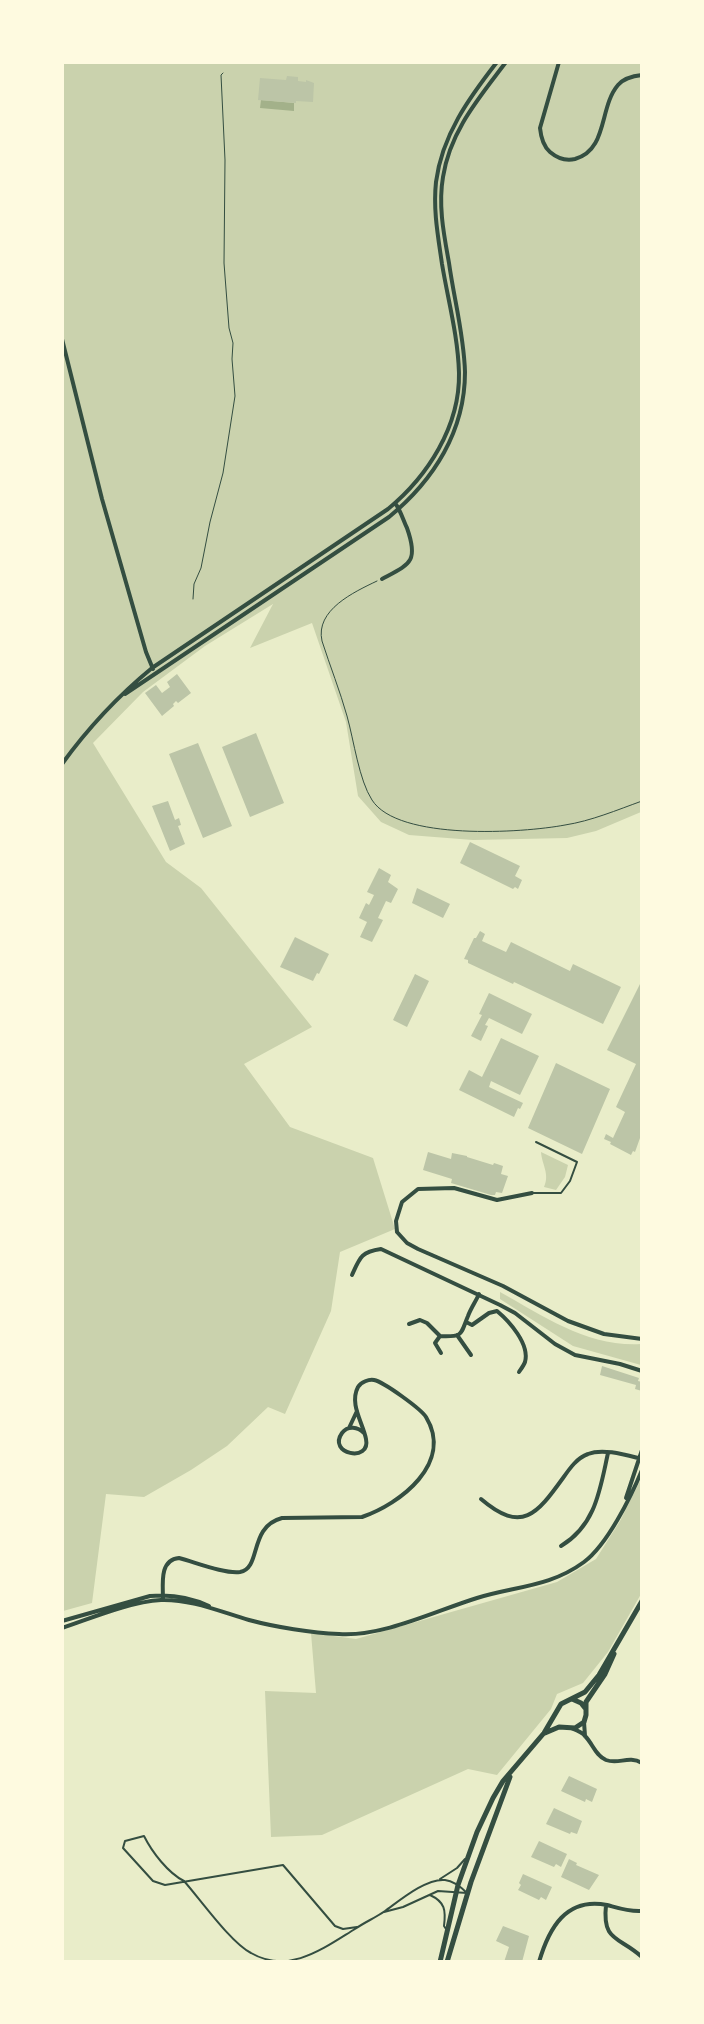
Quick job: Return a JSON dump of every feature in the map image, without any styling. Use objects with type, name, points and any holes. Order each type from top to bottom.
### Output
[{"type":"street","points":[[62,764],[92,726],[131,685],[152,668],[395,503],[410,490],[430,464],[447,433],[454,409],[459,372],[435,216],[436,181],[444,147],[453,126],[474,92],[497,62]]},
{"type":"street","points":[[119,698],[399,508],[415,494],[436,467],[454,433],[460,412],[464,385],[464,355],[441,217],[442,177],[461,123],[506,62]]},
{"type":"street","points":[[559,62],[540,128],[540,136],[544,145],[551,153],[560,158],[571,160],[580,158],[592,150],[613,92],[625,79],[642,75]]},
{"type":"street","points":[[62,339],[102,499],[155,673]]},
{"type":"street","points":[[382,579],[400,569],[412,557],[412,542],[399,508],[395,503]]},
{"type":"street","points":[[532,1193],[497,1200],[454,1188],[418,1189],[402,1202],[396,1221],[398,1232],[407,1243],[418,1249],[503,1286],[568,1321],[604,1334],[642,1339]]},
{"type":"street","points":[[352,1275],[359,1258],[368,1251],[381,1249],[479,1294],[515,1313],[555,1344],[576,1355],[620,1364],[642,1371]]},
{"type":"street","points":[[409,1324],[420,1320],[427,1323],[440,1336],[457,1335],[463,1331],[479,1294]]},
{"type":"street","points":[[466,1322],[472,1325],[489,1313],[497,1311],[505,1318],[525,1348],[525,1362],[519,1372]]},
{"type":"street","points":[[457,1335],[471,1355]]},
{"type":"street","points":[[440,1336],[436,1343],[441,1353]]},
{"type":"street","points":[[163,1600],[164,1569],[166,1564],[174,1559],[180,1558],[232,1572],[241,1572],[248,1568],[252,1561],[258,1538],[264,1528],[272,1521],[282,1518],[362,1517],[372,1514],[411,1490],[419,1482],[426,1469],[434,1445],[432,1429],[426,1417],[417,1407],[375,1380],[367,1380],[357,1388],[356,1396],[357,1412],[367,1442],[364,1450],[356,1454],[347,1453],[341,1447],[340,1438],[349,1428],[357,1412]]},
{"type":"street","points":[[349,1428],[358,1428],[364,1433]]},
{"type":"street","points":[[624,1505],[642,1450]]},
{"type":"street","points":[[481,1499],[494,1510],[510,1517],[527,1516],[544,1504],[579,1459],[596,1452],[640,1459]]},
{"type":"street","points":[[561,1546],[572,1540],[589,1519],[596,1503],[608,1453]]},
{"type":"street","points":[[62,1621],[137,1598],[163,1595],[184,1597],[250,1620],[321,1632],[351,1634],[373,1632],[476,1598],[536,1586],[566,1574],[585,1562],[601,1546],[632,1493],[642,1470]]},
{"type":"street","points":[[62,1628],[139,1604],[163,1600],[215,1609]]},
{"type":"street","points":[[440,1962],[458,1885],[493,1798],[513,1769],[544,1733],[561,1704],[585,1692],[592,1683],[642,1601]]},
{"type":"street","points":[[585,1736],[585,1708],[590,1695],[606,1674],[617,1644]]},
{"type":"street","points":[[572,1699],[578,1701],[585,1708]]},
{"type":"street","points":[[557,1713],[558,1719],[565,1726],[585,1736],[598,1755],[605,1760],[632,1759],[642,1763]]},
{"type":"street","points":[[571,1728],[578,1727],[584,1722]]},
{"type":"street","points":[[544,1733],[565,1726]]},
{"type":"street","points":[[447,1962],[467,1893],[494,1814],[513,1769]]},
{"type":"street","points":[[539,1962],[546,1939],[556,1924],[566,1913],[574,1908],[585,1904],[606,1905],[632,1911],[642,1911]]},
{"type":"street","points":[[606,1905],[604,1921],[610,1935],[632,1948],[642,1957]]},
{"type":"lane","points":[[532,1193],[561,1193],[568,1186],[577,1162],[536,1142]]},
{"type":"lane","points":[[357,1927],[344,1929],[335,1926],[283,1865],[184,1881],[165,1885],[153,1881],[136,1865],[123,1848],[125,1841],[144,1836],[175,1876],[184,1881],[237,1943],[250,1953],[273,1961],[285,1961],[310,1956],[383,1912],[410,1894],[450,1873],[457,1868],[463,1859],[468,1858]]},
{"type":"lane","points":[[438,1880],[446,1880],[458,1885],[467,1893]]},
{"type":"lane","points":[[383,1912],[403,1908],[424,1896],[438,1891],[456,1894],[467,1893]]},
{"type":"lane","points":[[430,1895],[438,1899],[443,1905],[446,1912],[444,1926],[447,1930]]},
{"type":"path","points":[[193,599],[194,584],[203,561],[210,522],[225,465],[236,396],[232,359],[233,343],[224,263],[225,160],[221,75],[223,73]]},
{"type":"path","points":[[382,579],[344,599],[327,616],[320,632],[347,715],[365,786],[372,802],[382,811],[404,820],[439,830],[468,832],[515,831],[566,825],[642,801]]},
{"type":"shaded area","points":[[63,63],[641,63],[641,812],[596,831],[567,838],[473,840],[409,835],[381,822],[358,796],[346,722],[312,623],[250,648],[273,604],[205,646],[143,692],[93,743],[166,862],[201,888],[312,1027],[244,1064],[290,1127],[373,1158],[395,1229],[340,1252],[331,1311],[285,1414],[268,1407],[227,1446],[191,1470],[144,1497],[106,1494],[92,1603],[63,1611]]},
{"type":"shaded area","points":[[261,100],[294,103],[294,111],[260,108]]},
{"type":"shaded area","points":[[541,1152],[568,1165],[565,1177],[556,1190],[544,1187],[546,1174]]},
{"type":"shaded area","points":[[500,1292],[550,1320],[585,1335],[603,1341],[641,1344],[641,1365],[573,1346],[500,1299]]},
{"type":"shaded area","points":[[641,1479],[641,1594],[608,1652],[583,1683],[557,1694],[551,1709],[497,1775],[468,1769],[322,1835],[271,1837],[265,1691],[316,1693],[311,1633],[356,1639],[557,1582],[596,1559],[620,1521]]},
{"type":"building","points":[[287,76],[298,77],[298,81],[306,82],[306,80],[314,83],[313,102],[296,101],[296,103],[258,100],[260,78],[286,80]]},
{"type":"building","points":[[177,674],[191,693],[178,703],[176,701],[173,704],[174,706],[162,716],[145,693],[156,685],[162,693],[170,687],[167,682]]},
{"type":"building","points":[[256,733],[284,803],[250,817],[222,747]]},
{"type":"building","points":[[198,743],[232,826],[203,838],[169,754]]},
{"type":"building","points":[[168,801],[175,820],[179,818],[181,825],[178,826],[185,844],[170,851],[152,806]]},
{"type":"building","points":[[470,842],[520,866],[515,876],[522,880],[518,889],[515,887],[513,889],[460,863]]},
{"type":"building","points":[[379,868],[391,875],[388,882],[398,889],[391,903],[386,901],[378,918],[383,920],[372,942],[360,937],[367,922],[359,918],[366,903],[369,905],[374,895],[367,892]]},
{"type":"building","points":[[417,888],[450,904],[443,918],[412,903]]},
{"type":"building","points":[[480,931],[485,934],[482,941],[506,952],[511,942],[570,971],[573,964],[621,987],[603,1024],[514,982],[513,984],[468,963],[468,960],[464,959],[474,938],[476,938]]},
{"type":"building","points":[[295,937],[329,954],[319,974],[317,973],[313,981],[280,967]]},
{"type":"building","points":[[415,974],[429,981],[407,1027],[393,1020]]},
{"type":"building","points":[[642,980],[642,1139],[640,1138],[635,1152],[633,1151],[631,1155],[604,1139],[606,1134],[613,1138],[625,1112],[616,1107],[636,1064],[607,1050]]},
{"type":"building","points":[[489,993],[532,1014],[522,1034],[489,1018],[485,1025],[488,1026],[481,1041],[471,1036],[482,1015],[479,1014]]},
{"type":"building","points":[[501,1038],[539,1056],[520,1095],[491,1081],[489,1087],[523,1103],[520,1109],[518,1108],[514,1117],[459,1090],[469,1070],[482,1077]]},
{"type":"building","points":[[556,1063],[610,1089],[582,1154],[528,1128]]},
{"type":"building","points":[[428,1152],[451,1159],[452,1153],[493,1165],[494,1163],[503,1166],[501,1174],[508,1176],[502,1193],[496,1192],[495,1195],[491,1195],[451,1183],[452,1179],[423,1170]]},
{"type":"building","points":[[602,1366],[639,1378],[638,1381],[642,1382],[642,1391],[635,1389],[636,1385],[600,1375]]},
{"type":"building","points":[[569,1776],[597,1789],[592,1802],[586,1799],[585,1802],[561,1791]]},
{"type":"building","points":[[554,1808],[582,1821],[577,1834],[571,1832],[570,1834],[546,1824]]},
{"type":"building","points":[[539,1841],[567,1854],[561,1867],[556,1864],[554,1867],[531,1857]]},
{"type":"building","points":[[569,1859],[577,1863],[576,1865],[599,1875],[589,1890],[561,1877]]},
{"type":"building","points":[[523,1874],[552,1887],[546,1900],[541,1897],[539,1900],[518,1890]]},
{"type":"building","points":[[503,1926],[529,1936],[522,1962],[504,1962],[509,1947],[496,1941]]}]
